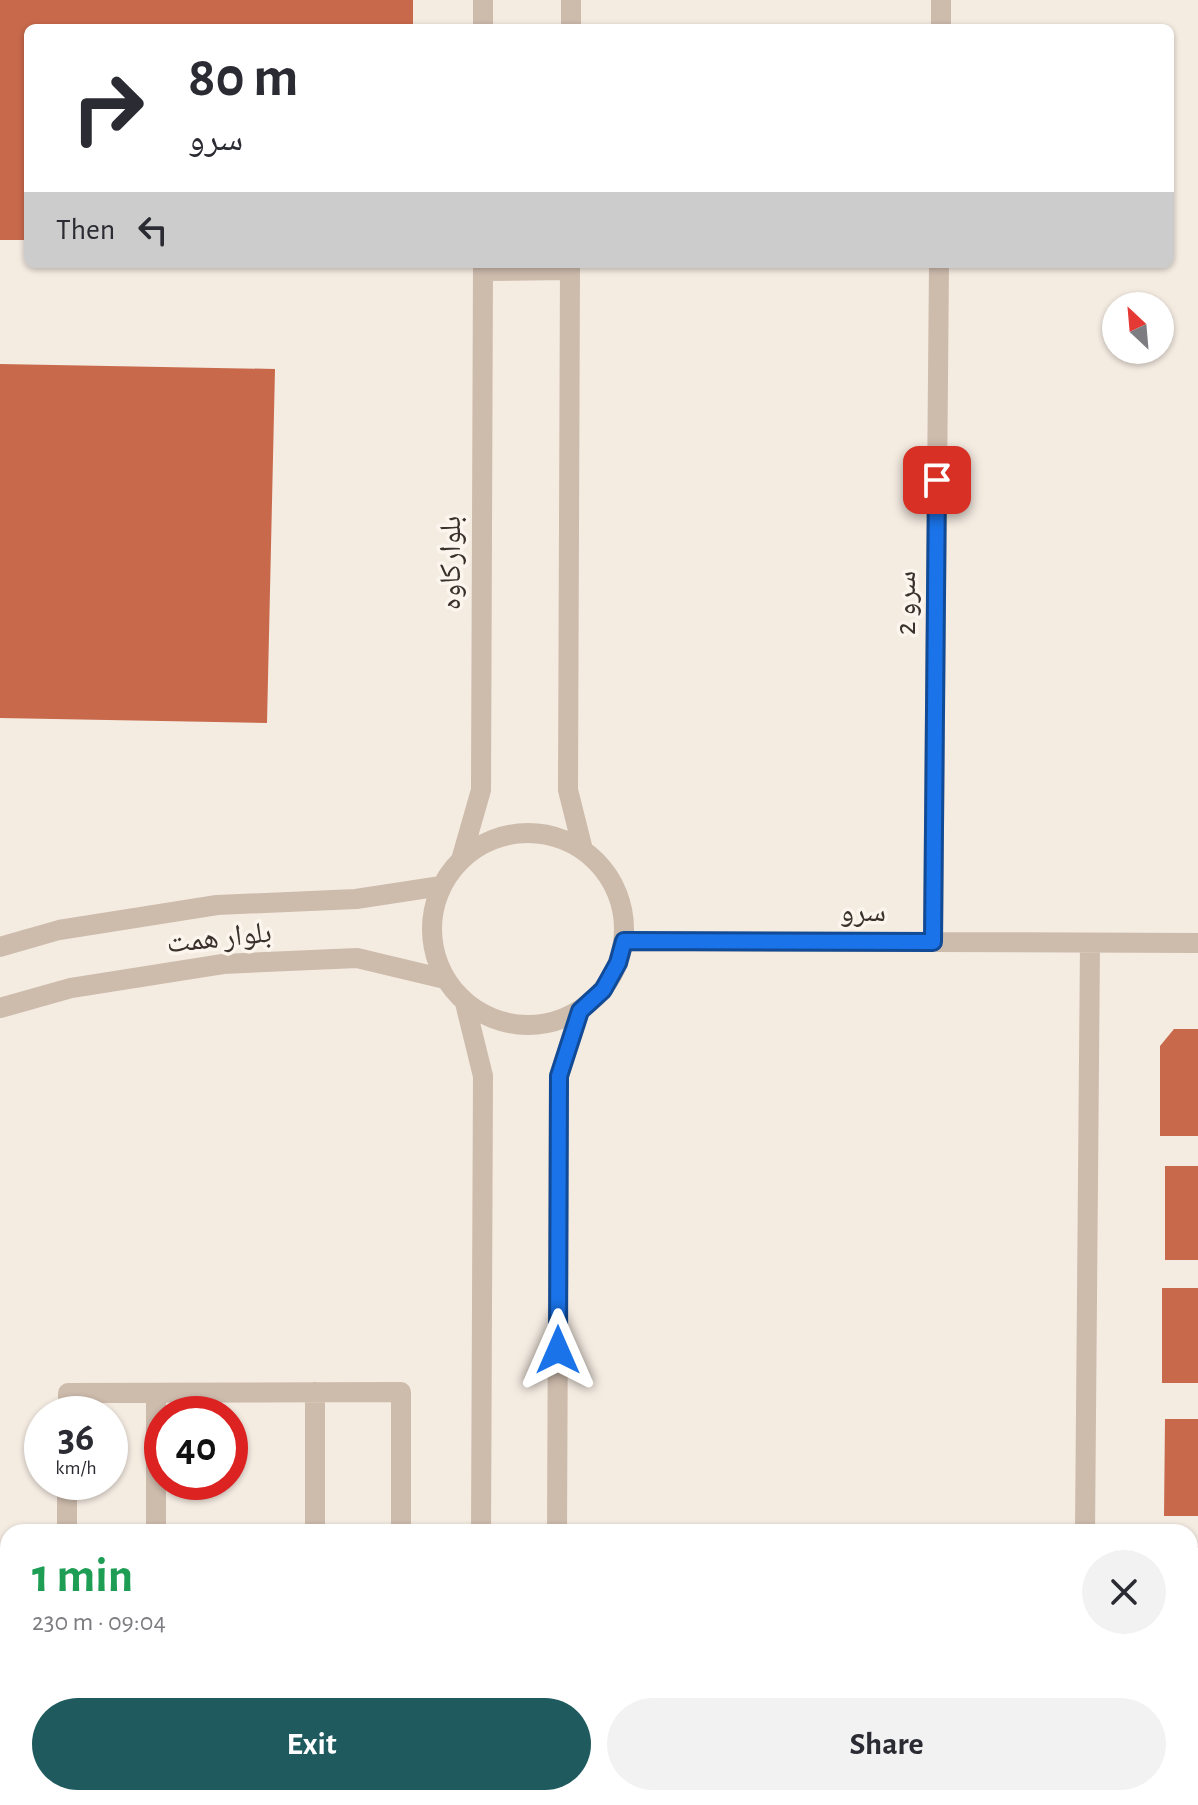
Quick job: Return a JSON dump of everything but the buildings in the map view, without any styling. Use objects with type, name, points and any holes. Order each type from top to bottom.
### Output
[{"type":"street","points":[[483,0],[483,24]]},
{"type":"street","points":[[571,0],[571,24]]},
{"type":"street","points":[[941,0],[941,24]]},
{"type":"street","name":"بلوارکاوه","points":[[461,860],[481,790],[483,268]]},
{"type":"street","points":[[570,268],[568,790],[583,850]]},
{"type":"street","name":"سرو 2","points":[[933,942],[939,268]]},
{"type":"street","points":[[521,833],[553,836],[583,850],[607,873],[621,903],[624,941],[618,963],[603,990],[580,1011],[552,1023],[521,1026],[491,1019],[465,1003],[445,979],[433,951],[432,918],[441,886],[461,860],[489,841],[521,833]]},
{"type":"street","name":"بلوار همت","points":[[0,947],[59,930],[217,905],[356,899],[441,886]]},
{"type":"street","name":"سرو","points":[[624,941],[1198,943]]},
{"type":"street","points":[[1085,1524],[1090,943]]},
{"type":"street","name":"بلوار همت","points":[[0,1008],[71,988],[223,964],[357,958],[445,979]]},
{"type":"street","points":[[465,1003],[483,1076],[481,1524]]},
{"type":"street","points":[[557,1524],[559,1076],[580,1011]]},
{"type":"street","points":[[315,1392],[315,1524]]},
{"type":"street","points":[[68,1396],[68,1393],[401,1392],[401,1524]]},
{"type":"street","points":[[156,1393],[156,1524]]},
{"type":"street","points":[[67,1500],[67,1524]]},
{"type":"route","points":[[558,1350],[559,1076],[580,1011],[603,990],[618,963],[624,941],[933,942],[937,480]]}]
